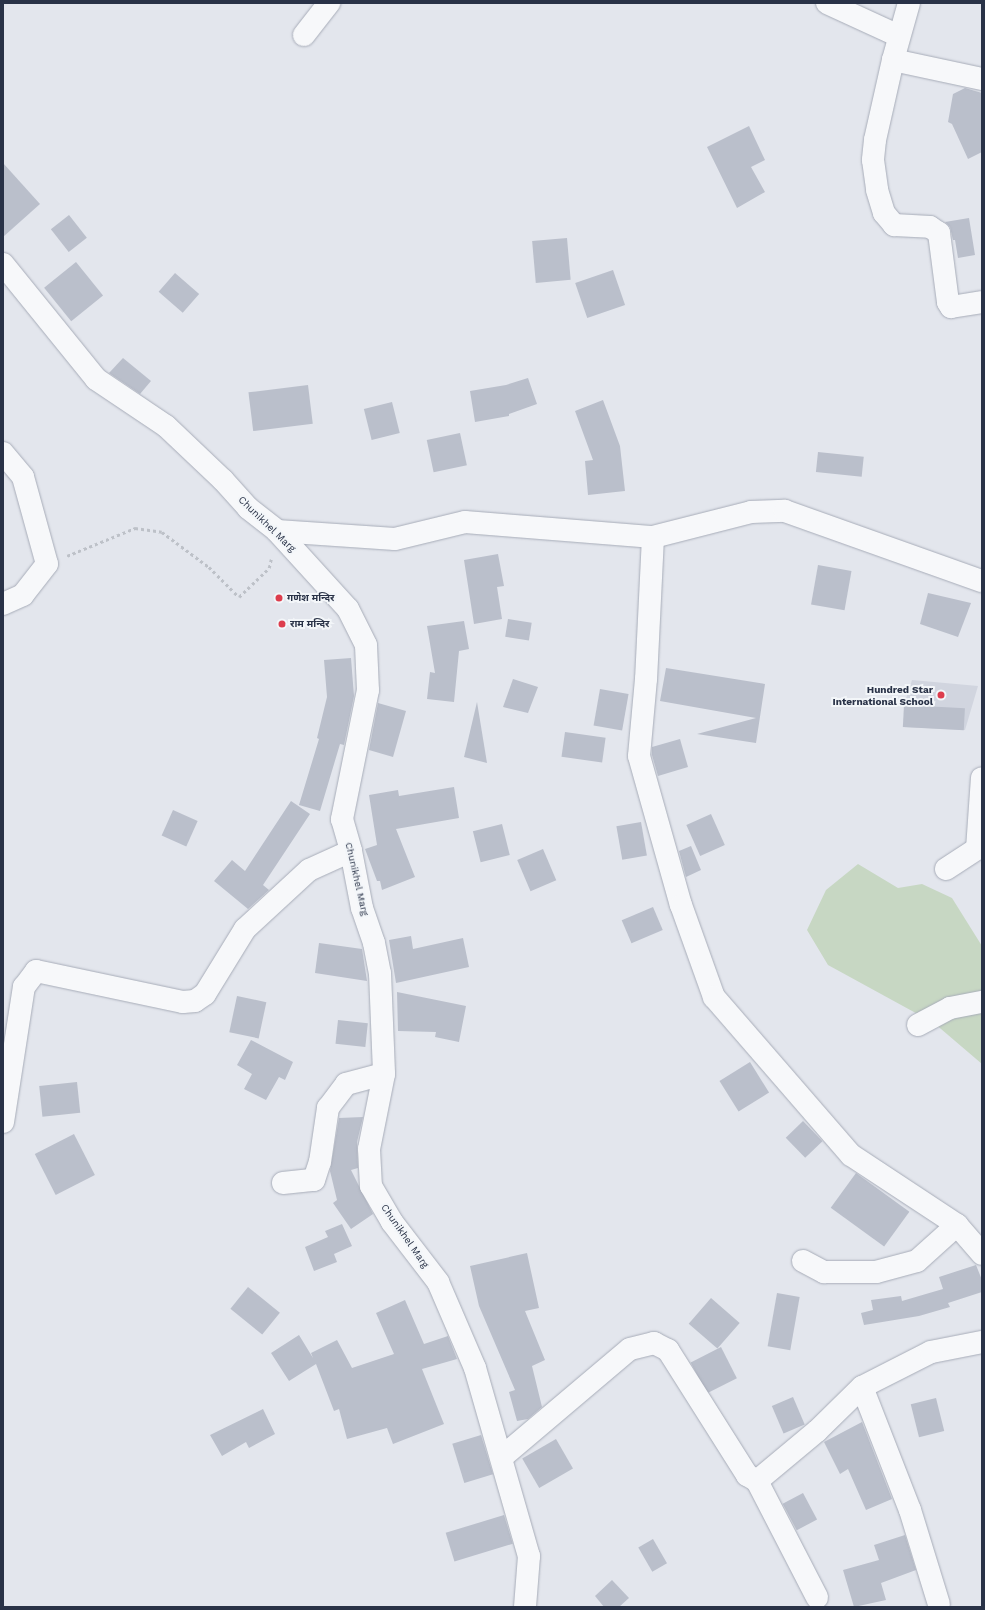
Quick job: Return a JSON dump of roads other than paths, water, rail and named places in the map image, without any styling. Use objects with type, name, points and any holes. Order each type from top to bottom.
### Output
[{"type":"street","points":[[304,35],[329,3]]},
{"type":"street","points":[[827,3],[898,36]]},
{"type":"street","points":[[909,3],[892,60],[873,160],[877,190],[884,213],[894,225],[930,227],[939,233],[948,302],[951,307],[982,302]]},
{"type":"street","points":[[892,60],[982,78]]},
{"type":"street","name":"Chunikhel Marg","points":[[3,264],[96,379],[166,426],[223,480],[248,508],[277,531],[348,609],[366,645],[368,690],[342,819],[351,851],[362,908],[374,943],[380,973],[384,1074],[368,1149],[371,1186],[392,1222],[438,1282],[475,1368],[530,1556],[525,1607]]},
{"type":"street","points":[[3,453],[23,478],[47,564],[23,595],[3,604]]},
{"type":"street","points":[[277,531],[394,539],[465,522],[653,537],[751,512],[785,511],[982,581]]},
{"type":"street","points":[[653,537],[646,679],[639,756],[681,905],[714,997],[851,1155],[957,1225],[982,1254]]},
{"type":"street","points":[[946,869],[977,849],[982,779]]},
{"type":"street","points":[[3,1122],[24,987],[36,971],[183,1002],[195,1001],[205,994],[245,929],[309,870],[351,851]]},
{"type":"street","points":[[918,1024],[950,1008],[982,1002]]},
{"type":"street","points":[[283,1183],[314,1180],[328,1108],[346,1084],[384,1074]]},
{"type":"street","points":[[802,1261],[824,1272],[876,1272],[917,1261],[957,1225]]},
{"type":"street","points":[[757,1481],[817,1431],[862,1387],[930,1352],[982,1342]]},
{"type":"street","points":[[502,1457],[630,1349],[654,1344],[668,1350],[747,1475],[757,1481],[817,1597]]},
{"type":"street","points":[[862,1387],[910,1510],[940,1604]]},
{"type":"place","name":"गणेश मन्दिर","points":[[279,598]]},
{"type":"place","name":"राम मन्दिर","points":[[282,624]]},
{"type":"place","name":"Hundred Star International School","points":[[941,695]]}]
